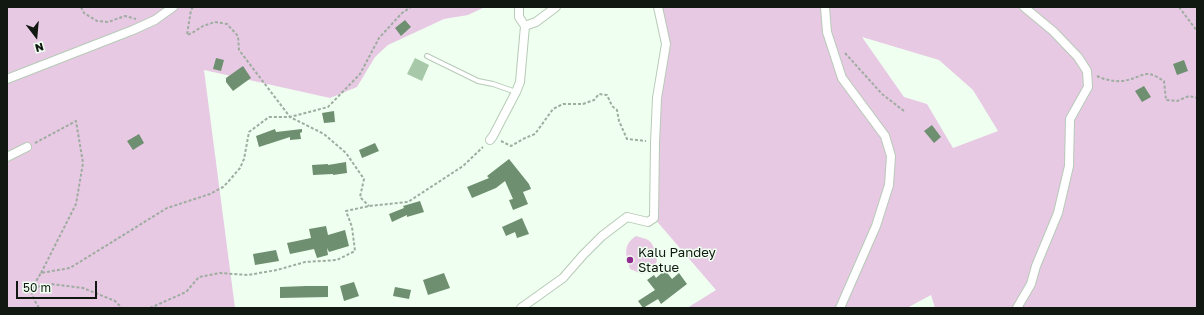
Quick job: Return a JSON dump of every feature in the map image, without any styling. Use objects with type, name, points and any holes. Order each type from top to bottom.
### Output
[{"type":"street","points":[[7,80],[133,30],[154,20],[173,7]]},
{"type":"street","points":[[492,138],[520,82],[525,26],[519,17],[519,7]]},
{"type":"street","points":[[525,26],[536,22],[556,7]]},
{"type":"street","points":[[521,308],[563,278],[602,236],[622,220],[627,217],[648,222],[654,218],[655,143],[658,98],[666,44],[658,7]]},
{"type":"street","points":[[825,7],[827,32],[842,78],[885,136],[891,156],[889,185],[876,226],[840,308]]},
{"type":"street","points":[[1017,308],[1031,284],[1036,266],[1058,213],[1069,166],[1070,119],[1088,87],[1086,71],[1078,57],[1053,31],[1024,7]]},
{"type":"street","points":[[7,157],[28,147]]},
{"type":"lane","points":[[427,56],[478,81],[493,84],[516,92]]},
{"type":"path","points":[[81,7],[84,13],[97,21],[108,22],[125,16],[146,21],[154,20]]},
{"type":"path","points":[[193,7],[191,10],[187,35],[203,26],[215,22],[227,24],[238,36],[239,50],[290,116],[324,134],[346,153],[364,179],[360,197],[369,206]]},
{"type":"path","points":[[41,273],[70,268],[167,208],[210,194],[222,187],[240,168],[244,159],[249,132],[270,117],[290,116],[328,107],[360,74],[379,38],[402,13],[412,7]]},
{"type":"path","points":[[1179,7],[1197,31]]},
{"type":"path","points":[[842,51],[882,94],[904,111]]},
{"type":"path","points":[[1086,71],[1103,79],[1116,81],[1129,80],[1146,74],[1156,76],[1164,81],[1166,100],[1176,101],[1188,96],[1197,98]]},
{"type":"path","points":[[150,308],[186,292],[199,277],[220,273],[248,275],[277,270],[305,262],[337,260],[355,251],[352,226],[346,211],[369,206],[408,202],[463,166],[492,138],[511,146],[524,138],[535,134],[552,109],[563,104],[583,104],[594,100],[599,94],[607,95],[612,106],[618,110],[619,121],[627,140],[655,143]]},
{"type":"path","points":[[28,147],[76,121],[83,163],[76,204],[32,288],[31,293],[39,308]]},
{"type":"path","points":[[32,288],[51,284],[83,288],[115,301],[122,308]]},
{"type":"shaded area","points":[[7,7],[485,7],[468,15],[444,19],[388,45],[375,57],[357,87],[330,98],[204,70],[235,308],[7,308]]},
{"type":"shaded area","points":[[658,7],[1197,7],[1197,308],[935,308],[931,295],[907,308],[687,308],[716,290],[654,218],[655,143],[666,44]],"holes":[[[862,37],[939,60],[973,90],[998,131],[953,148],[927,104],[904,97]]]},
{"type":"shaded area","points":[[415,58],[429,65],[422,81],[407,74]]},
{"type":"shaded area","points":[[636,236],[651,242],[657,260],[655,266],[650,271],[642,274],[630,269],[626,255],[629,243]]},
{"type":"building","points":[[405,20],[411,27],[401,36],[395,28]]},
{"type":"building","points":[[216,58],[224,60],[221,71],[213,69]]},
{"type":"building","points":[[1184,60],[1188,71],[1177,75],[1173,64]]},
{"type":"building","points":[[243,66],[251,78],[233,91],[226,82],[226,78]]},
{"type":"building","points":[[1144,86],[1151,97],[1142,102],[1135,91]]},
{"type":"building","points":[[334,111],[335,122],[324,123],[322,113]]},
{"type":"building","points":[[932,125],[941,137],[934,143],[924,131]]},
{"type":"building","points":[[275,129],[276,132],[302,129],[302,132],[300,133],[301,139],[290,140],[290,137],[259,147],[256,136]]},
{"type":"building","points":[[139,134],[144,143],[133,150],[127,141]]},
{"type":"building","points":[[375,143],[379,151],[362,158],[359,150]]},
{"type":"building","points":[[509,159],[529,184],[531,189],[523,192],[528,204],[513,210],[509,200],[513,199],[505,181],[496,188],[472,198],[467,187],[489,178],[487,176]]},
{"type":"building","points":[[346,162],[347,173],[313,175],[312,165],[328,165]]},
{"type":"building","points":[[420,201],[424,212],[407,217],[407,215],[392,222],[389,214],[404,208],[403,206]]},
{"type":"building","points":[[522,218],[529,234],[517,238],[515,232],[506,236],[502,227]]},
{"type":"building","points":[[326,226],[328,235],[345,230],[349,246],[329,252],[327,248],[328,255],[317,258],[314,249],[290,254],[287,243],[311,238],[309,229]]},
{"type":"building","points":[[276,250],[279,261],[255,265],[253,254]]},
{"type":"building","points":[[665,270],[672,279],[679,273],[687,284],[661,304],[658,299],[643,308],[638,301],[655,290],[647,280],[654,275],[656,278]]},
{"type":"building","points":[[444,273],[450,288],[428,295],[423,280]]},
{"type":"building","points":[[354,282],[359,296],[344,301],[340,286]]},
{"type":"building","points":[[328,286],[328,297],[280,298],[280,287]]},
{"type":"building","points":[[395,287],[411,290],[409,299],[393,296]]},
{"type":"place","name":"Kalu Pandey Statue","points":[[630,260]]}]
